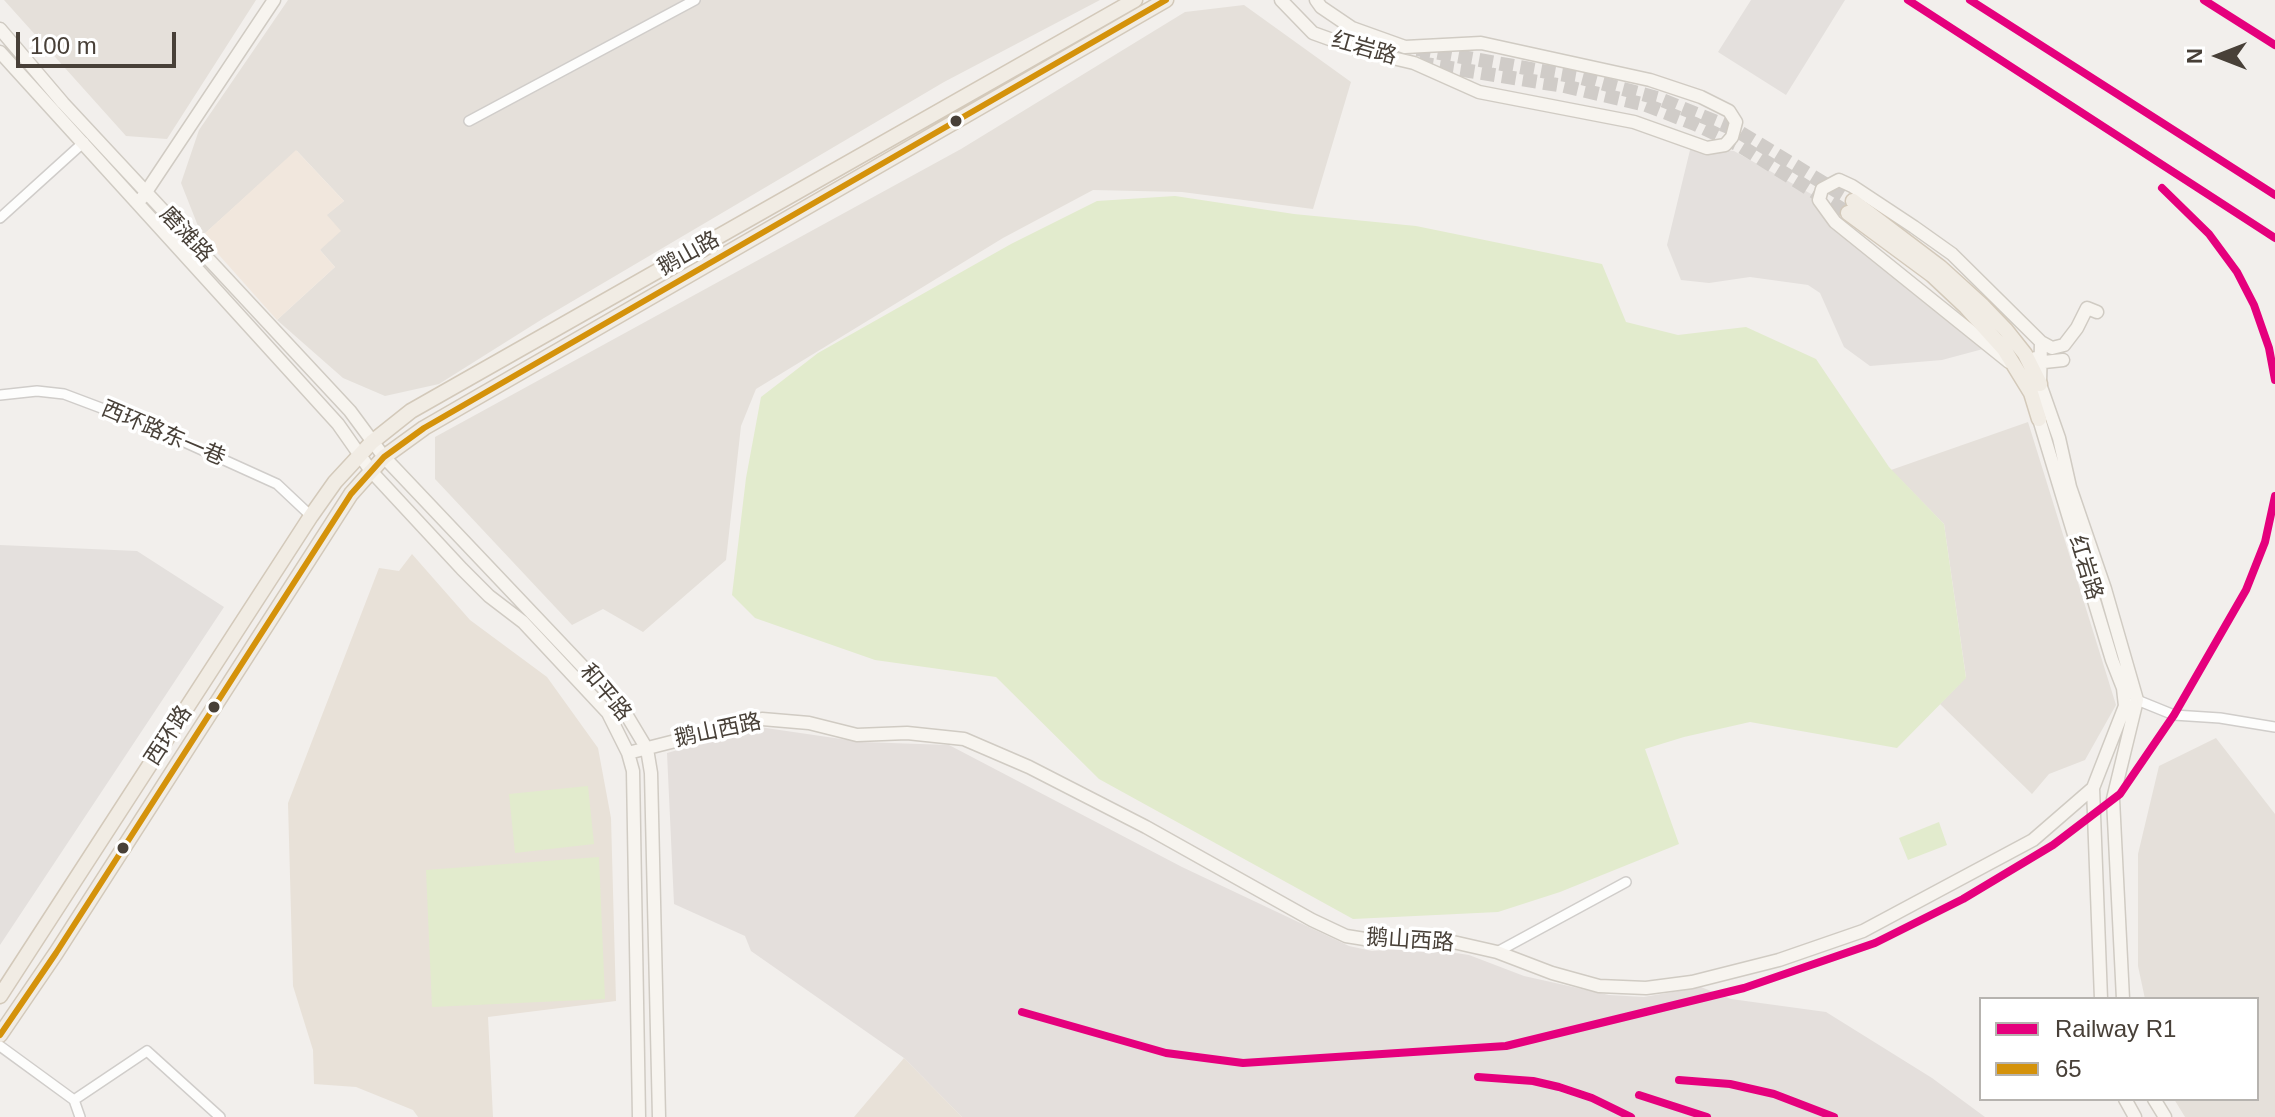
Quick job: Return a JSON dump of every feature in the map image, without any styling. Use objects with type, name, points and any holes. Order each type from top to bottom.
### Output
[{"type":"main road","name":"鹅山路","points":[[372,442],[411,411],[1135,0]]},
{"type":"main road","name":"鹅山路","points":[[371,471],[384,457],[424,428],[1166,0]]},
{"type":"main road","name":"红岩路","points":[[2039,419],[2031,393],[2004,349],[1955,296],[1850,207],[1962,286],[2006,330],[2025,354],[2040,384]]},
{"type":"main road","name":"西环路","points":[[0,996],[311,516],[335,482],[372,442]]},
{"type":"main road","name":"西环路","points":[[0,1035],[351,494],[371,471]]},
{"type":"street","points":[[138,204],[274,0]]},
{"type":"street","points":[[469,121],[695,0]]},
{"type":"street","name":"红岩路","points":[[1281,0],[1313,33],[1363,51],[1414,63],[1479,92],[1634,122],[1707,148],[1725,145],[1732,137],[1736,122],[1729,111],[1701,97],[1650,80],[1481,43],[1405,47],[1352,28],[1321,7],[1316,0]]},
{"type":"street","name":"磨滩路","points":[[0,29],[63,103],[350,411],[372,442]]},
{"type":"street","name":"磨滩路","points":[[0,52],[338,424],[360,455]]},
{"type":"street","points":[[0,218],[84,142]]},
{"type":"street","points":[[2014,366],[1835,222],[1819,200],[1822,189],[1839,180],[1852,186],[1939,245],[1952,254],[2041,342],[2052,348],[2064,345],[2087,308],[2097,312]]},
{"type":"street","points":[[2040,384],[2041,342]]},
{"type":"street","points":[[2025,354],[2044,362],[2063,360]]},
{"type":"street","name":"红岩路","points":[[2040,384],[2131,703]]},
{"type":"street","name":"西环路东一巷","points":[[0,395],[37,391],[64,394],[149,426],[277,484],[311,516]]},
{"type":"street","name":"红岩路","points":[[2039,419],[2112,660],[2131,703]]},
{"type":"street","name":"和平路","points":[[372,442],[623,709],[646,748],[651,773],[659,1117]]},
{"type":"street","name":"和平路","points":[[360,455],[371,471],[462,569],[489,596],[523,622],[608,713],[628,753],[633,771],[639,1117]]},
{"type":"street","points":[[2131,703],[2174,715],[2220,718],[2275,727]]},
{"type":"street","points":[[2101,997],[2093,788],[2131,703]]},
{"type":"street","points":[[2123,997],[2113,799],[2131,703]]},
{"type":"street","name":"鹅山西路","points":[[628,753],[762,719],[809,723],[857,735],[907,733],[964,739],[1029,767],[1146,827],[1346,936],[1371,940],[1453,942],[1497,952],[1552,973],[1599,986],[1646,988],[1692,982],[1779,960],[1863,931],[2033,840],[2093,788]]},
{"type":"street","points":[[1497,952],[1626,882]]},
{"type":"street","points":[[0,1046],[74,1100],[80,1117]]},
{"type":"street","points":[[74,1100],[147,1051],[220,1117]]},
{"type":"shaded area","points":[[4,0],[256,0],[167,139],[126,136]]},
{"type":"shaded area","points":[[288,0],[1100,0],[944,82],[544,318],[439,384],[385,396],[343,378],[277,320],[335,267],[320,250],[326,215],[344,201],[297,151],[202,236],[181,183],[199,130]]},
{"type":"shaded area","points":[[1751,0],[1845,0],[1786,95],[1718,52]]},
{"type":"shaded area","points":[[1244,5],[1351,82],[1313,209],[1182,192],[1093,190],[1003,238],[756,389],[741,426],[726,560],[643,632],[603,609],[572,625],[435,479],[435,437],[961,149],[1185,12]]},
{"type":"shaded area","points":[[1691,146],[1734,151],[1813,195],[1834,228],[1983,349],[1942,360],[1870,366],[1844,347],[1820,293],[1808,285],[1750,277],[1709,283],[1681,280],[1667,245]]},
{"type":"shaded area","points":[[296,150],[344,201],[327,215],[341,231],[320,250],[335,267],[277,320],[202,236]]},
{"type":"shaded area","points":[[2028,422],[2116,705],[2085,760],[2049,774],[2032,794],[1940,704],[1966,677],[1944,524],[1891,470]]},
{"type":"shaded area","points":[[0,545],[137,551],[224,607],[0,945]]},
{"type":"shaded area","points":[[412,554],[470,620],[547,677],[598,748],[611,818],[616,1001],[488,1017],[493,1117],[418,1117],[413,1110],[356,1087],[314,1084],[313,1050],[293,986],[288,803],[379,568],[399,571]]},
{"type":"shaded area","points":[[759,727],[862,742],[949,745],[1182,867],[1349,946],[1372,951],[1416,947],[1469,955],[1524,976],[1609,995],[1644,997],[1701,987],[1731,999],[1826,1012],[1932,1078],[1985,1117],[962,1117],[904,1058],[751,951],[745,936],[674,904],[667,753]]},
{"type":"shaded area","points":[[2216,738],[2275,814],[2275,1117],[2185,1117],[2175,1101],[2259,1101],[2259,997],[2145,997],[2138,966],[2138,854],[2159,766]]},
{"type":"shaded area","points":[[904,1058],[962,1117],[854,1117]]},
{"type":"green space","points":[[1175,196],[1294,214],[1416,226],[1602,264],[1626,322],[1678,335],[1746,327],[1816,359],[1889,467],[1944,524],[1966,678],[1897,748],[1750,722],[1645,749],[1679,844],[1560,892],[1498,912],[1353,919],[1099,779],[996,677],[875,660],[755,618],[732,595],[746,478],[761,397],[818,353],[1011,244],[1097,201]]},
{"type":"green space","points":[[588,786],[594,844],[515,853],[509,794]]},
{"type":"green space","points":[[1939,822],[1947,845],[1908,860],[1899,838]]},
{"type":"green space","points":[[599,857],[605,999],[432,1007],[426,870]]},
{"type":"tunnel","points":[[1417,49],[1582,78],[1657,98],[1736,130],[1853,201]]},
{"type":"tunnel","points":[[1419,63],[1564,86],[1646,105],[1739,145],[1848,213]]},
{"type":"rail line","name":"R1","points":[[1908,0],[2275,238]]},
{"type":"rail line","name":"R1","points":[[1970,0],[2275,195]]},
{"type":"rail line","name":"R1","points":[[2204,0],[2275,45]]},
{"type":"rail line","name":"R1","points":[[2162,188],[2209,234],[2237,272],[2254,305],[2269,348],[2275,380]]},
{"type":"rail line","name":"R1","points":[[1022,1012],[1166,1053],[1243,1063],[1506,1046],[1744,988],[1875,943],[1963,899],[2053,845],[2120,794],[2174,715],[2246,590],[2265,542],[2275,496]]},
{"type":"rail line","name":"R1","points":[[1478,1077],[1533,1081],[1559,1087],[1592,1098],[1631,1117]]},
{"type":"rail line","name":"R1","points":[[1679,1080],[1730,1084],[1774,1094],[1834,1117]]},
{"type":"rail line","name":"R1","points":[[1639,1095],[1707,1117]]},
{"type":"transit line","name":"65","points":[[0,1035],[351,494],[384,457],[424,428],[1166,0]]}]
